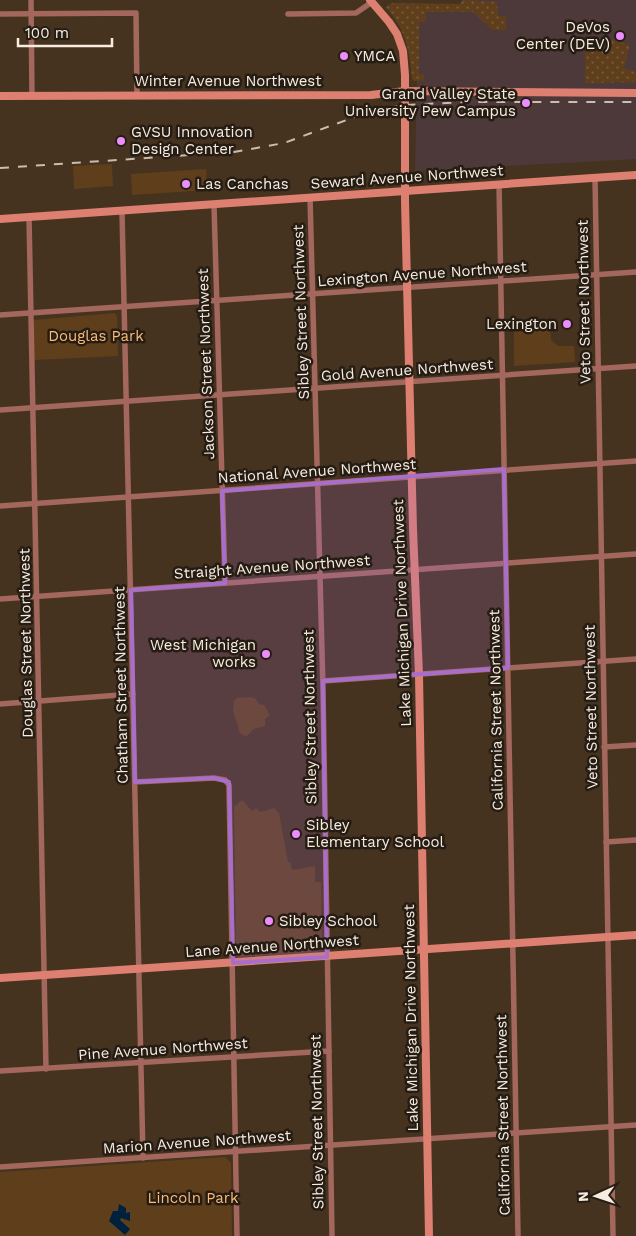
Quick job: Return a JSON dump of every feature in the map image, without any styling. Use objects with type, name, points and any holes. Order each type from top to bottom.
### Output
[{"type":"street","points":[[31,0],[32,96]]},
{"type":"street","points":[[288,14],[356,13],[371,1]]},
{"type":"street","name":"Lake Michigan Drive Northwest","points":[[371,1],[389,22],[401,46],[405,91],[405,191],[412,476],[420,675],[423,950],[430,1236]]},
{"type":"street","points":[[0,14],[136,13],[137,95]]},
{"type":"street","name":"Winter Avenue Northwest","points":[[0,96],[371,94],[405,91],[636,93]]},
{"type":"street","name":"Seward Avenue Northwest","points":[[0,219],[636,175]]},
{"type":"street","name":"Veto Street Northwest","points":[[594,177],[613,1236]]},
{"type":"street","name":"California Street Northwest","points":[[499,184],[518,1236]]},
{"type":"street","name":"Sibley Street Northwest","points":[[310,198],[320,577],[332,1236]]},
{"type":"street","name":"Jackson Street Northwest","points":[[214,205],[225,583]]},
{"type":"street","name":"Chatham Street Northwest","points":[[122,212],[143,1158]]},
{"type":"street","name":"Douglas Street Northwest","points":[[29,217],[46,1069]]},
{"type":"street","name":"Lexington Avenue Northwest","points":[[0,315],[636,272]]},
{"type":"street","name":"Gold Avenue Northwest","points":[[0,410],[126,403],[636,366]]},
{"type":"street","name":"National Avenue Northwest","points":[[0,506],[636,461]]},
{"type":"street","name":"Straight Avenue Northwest","points":[[0,598],[636,554]]},
{"type":"street","points":[[322,681],[636,660]]},
{"type":"street","points":[[0,704],[133,694]]},
{"type":"street","points":[[604,747],[636,745]]},
{"type":"street","points":[[135,782],[221,778],[228,783],[230,794],[237,1236]]},
{"type":"street","points":[[606,842],[636,840]]},
{"type":"street","name":"Lane Avenue Northwest","points":[[0,978],[636,935]]},
{"type":"street","name":"Pine Avenue Northwest","points":[[0,1071],[328,1051]]},
{"type":"street","name":"Marion Avenue Northwest","points":[[0,1167],[636,1125]]},
{"type":"highlighted area","points":[[504,469],[508,668],[323,681],[327,957],[233,963],[229,782],[214,778],[135,782],[131,590],[225,583],[222,491]]},
{"type":"shaded area","name":"Grand Valley State University Pew Campus","points":[[463,0],[636,0],[636,159],[415,171],[417,82],[414,44],[393,8],[457,7]]},
{"type":"green space","points":[[463,0],[497,2],[498,16],[506,16],[506,30],[492,30],[473,12],[426,12],[426,21],[419,22],[419,74],[424,74],[424,81],[414,81],[412,79],[408,49],[402,32],[386,7],[392,3],[460,4]]},
{"type":"green space","points":[[599,36],[630,45],[624,68],[636,72],[636,82],[585,83],[585,39],[597,44]]},
{"type":"green space","points":[[112,164],[113,186],[74,189],[73,166]]},
{"type":"green space","points":[[206,169],[207,190],[132,195],[131,174]]},
{"type":"green space","name":"Douglas Park","points":[[115,313],[117,317],[118,356],[34,360],[34,320]]},
{"type":"green space","points":[[514,326],[550,326],[551,340],[558,346],[574,346],[575,362],[514,366]]},
{"type":"green space","points":[[251,697],[256,699],[259,704],[264,705],[270,715],[265,719],[265,726],[254,729],[246,737],[240,733],[233,711],[234,701],[237,698]]},
{"type":"green space","points":[[242,800],[252,811],[256,808],[260,812],[274,808],[279,813],[288,862],[290,862],[292,870],[315,866],[315,882],[321,882],[322,947],[317,953],[239,957],[236,951],[234,807]]},
{"type":"green space","name":"Lincoln Park","points":[[225,1157],[231,1163],[232,1236],[0,1236],[0,1172]]},
{"type":"water","points":[[119,1204],[126,1208],[126,1213],[130,1212],[130,1221],[121,1218],[120,1220],[130,1229],[125,1235],[109,1221],[113,1211],[118,1211]]},
{"type":"railway","points":[[0,168],[234,152],[284,143],[371,111],[405,105],[465,102],[636,102]]},
{"type":"place","name":"DeVos Center (DEV)","points":[[620,36]]},
{"type":"place","name":"YMCA","points":[[344,56]]},
{"type":"place","name":"Grand Valley State University Pew Campus","points":[[526,103]]},
{"type":"place","name":"GVSU Innovation Design Center","points":[[121,141]]},
{"type":"place","name":"Las Canchas","points":[[186,184]]},
{"type":"place","name":"Lexington","points":[[567,324]]},
{"type":"place","name":"West Michigan works","points":[[266,654]]},
{"type":"place","name":"Sibley Elementary School","points":[[296,834]]},
{"type":"place","name":"Sibley School","points":[[269,921]]}]
